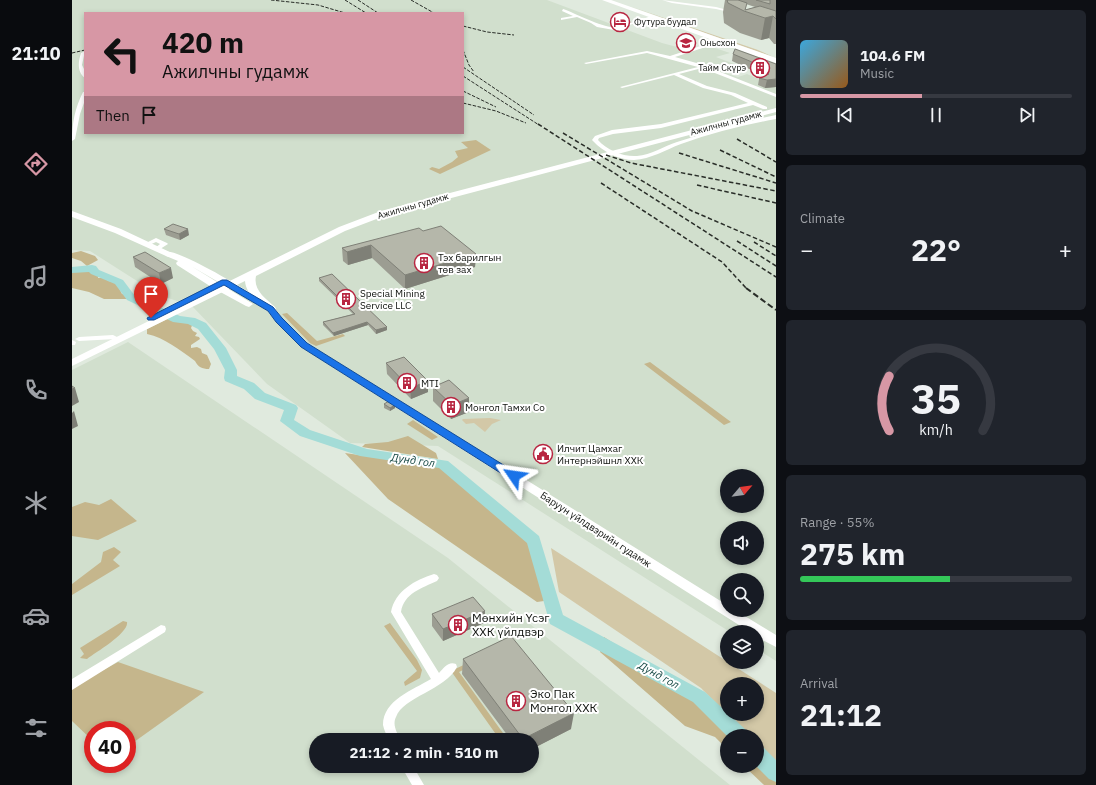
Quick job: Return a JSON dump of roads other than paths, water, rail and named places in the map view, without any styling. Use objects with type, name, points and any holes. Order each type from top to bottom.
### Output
[{"type":"highway","points":[[605,0],[631,4],[773,57]]},
{"type":"highway","points":[[621,3],[652,17],[719,41],[773,57]]},
{"type":"main road","name":"Ажилчны гудамж","points":[[223,286],[267,259],[333,229],[382,212],[776,105]]},
{"type":"main road","name":"Ажилчны гудамж","points":[[628,146],[776,110]]},
{"type":"main road","name":"Ажилчны гудамж","points":[[72,363],[188,303],[223,286],[251,275],[342,229],[382,212]]},
{"type":"main road","points":[[72,214],[169,254]]},
{"type":"main road","points":[[251,275],[249,280],[250,286],[270,309]]},
{"type":"main road","name":"Ажилчны гудамж","points":[[72,357],[113,338],[130,332]]},
{"type":"street","points":[[664,0],[677,3],[714,6],[739,14]]},
{"type":"street","points":[[563,10],[604,28],[614,29],[652,17]]},
{"type":"street","points":[[562,19],[577,16]]},
{"type":"street","points":[[670,57],[719,41]]},
{"type":"street","points":[[84,52],[80,65],[84,75]]},
{"type":"street","points":[[586,63],[638,52],[647,52],[703,67],[776,96]]},
{"type":"street","points":[[622,87],[703,67]]},
{"type":"street","points":[[675,74],[705,87],[733,94],[764,108]]},
{"type":"street","points":[[72,140],[77,114],[84,96]]},
{"type":"street","points":[[753,103],[661,126],[605,133],[597,137],[595,140],[619,156],[641,158],[690,139],[752,122],[776,118]]},
{"type":"street","points":[[169,254],[187,269],[223,286]]},
{"type":"street","name":"Баруун үйлдвэрийн гудамж","points":[[223,286],[270,309],[304,345],[776,642]]},
{"type":"street","name":"Баруун үйлдвэрийн гудамж","points":[[223,286],[279,320]]},
{"type":"street","points":[[74,341],[113,338]]},
{"type":"street","points":[[434,578],[401,597],[396,603],[396,612],[438,681]]},
{"type":"street","points":[[72,685],[161,629]]},
{"type":"street","points":[[392,733],[389,727],[390,715],[401,702],[438,681],[452,667]]},
{"type":"street","points":[[411,773],[418,785]]},
{"type":"waterway","name":"Дунд гол","points":[[72,270],[92,268],[95,272],[119,282],[131,298],[177,319],[191,321],[202,326],[220,348],[231,370],[230,378],[249,386],[260,396],[291,408],[287,421],[305,433],[365,453],[443,464],[534,540],[556,619],[699,697],[732,729]]},
{"type":"waterway","name":"Дунд гол","points":[[764,761],[776,773]]},
{"type":"railway","points":[[271,0],[318,5],[342,12]]},
{"type":"railway","points":[[345,0],[364,12]]},
{"type":"railway","points":[[358,0],[376,12]]},
{"type":"railway","points":[[411,0],[432,12]]},
{"type":"railway","points":[[464,26],[487,32],[514,35]]},
{"type":"railway","points":[[72,53],[84,50]]},
{"type":"railway","points":[[464,52],[469,65],[474,72]]},
{"type":"railway","points":[[464,68],[534,115]]},
{"type":"railway","points":[[464,77],[539,125]]},
{"type":"railway","points":[[464,91],[496,107]]},
{"type":"railway","points":[[464,103],[496,111],[526,123]]},
{"type":"railway","points":[[538,124],[776,277]]},
{"type":"railway","points":[[563,133],[692,211],[776,247]]},
{"type":"railway","points":[[737,139],[776,162]]},
{"type":"railway","points":[[720,150],[776,177]]},
{"type":"railway","points":[[679,153],[776,183]]},
{"type":"railway","points":[[606,155],[631,163],[776,191]]},
{"type":"railway","points":[[601,183],[722,262],[746,288]]},
{"type":"railway","points":[[697,185],[776,203]]},
{"type":"railway","points":[[737,241],[776,266]]},
{"type":"railway","points":[[754,242],[776,256]]},
{"type":"railway","points":[[746,288],[776,310]]},
{"type":"place","name":"Футура буудал","points":[[620,22]]},
{"type":"place","name":"Оньсхон","points":[[686,43]]},
{"type":"place","name":"Тайм Скүрэ","points":[[760,68]]},
{"type":"place","name":"Тэх барилгын төв зах","points":[[424,263]]},
{"type":"place","name":"Special Mining Service LLC","points":[[346,299]]},
{"type":"place","name":"MTI","points":[[407,383]]},
{"type":"place","name":"Монгол Тамхи Со","points":[[451,407]]},
{"type":"place","name":"Илчит Цамхаг Интернэйшнл ХХК","points":[[543,454]]},
{"type":"place","name":"Мөнхийн Үсэг ХХК үйлдвэр","points":[[458,625]]},
{"type":"place","name":"Эко Пак Монгол ХХК","points":[[516,701]]}]
